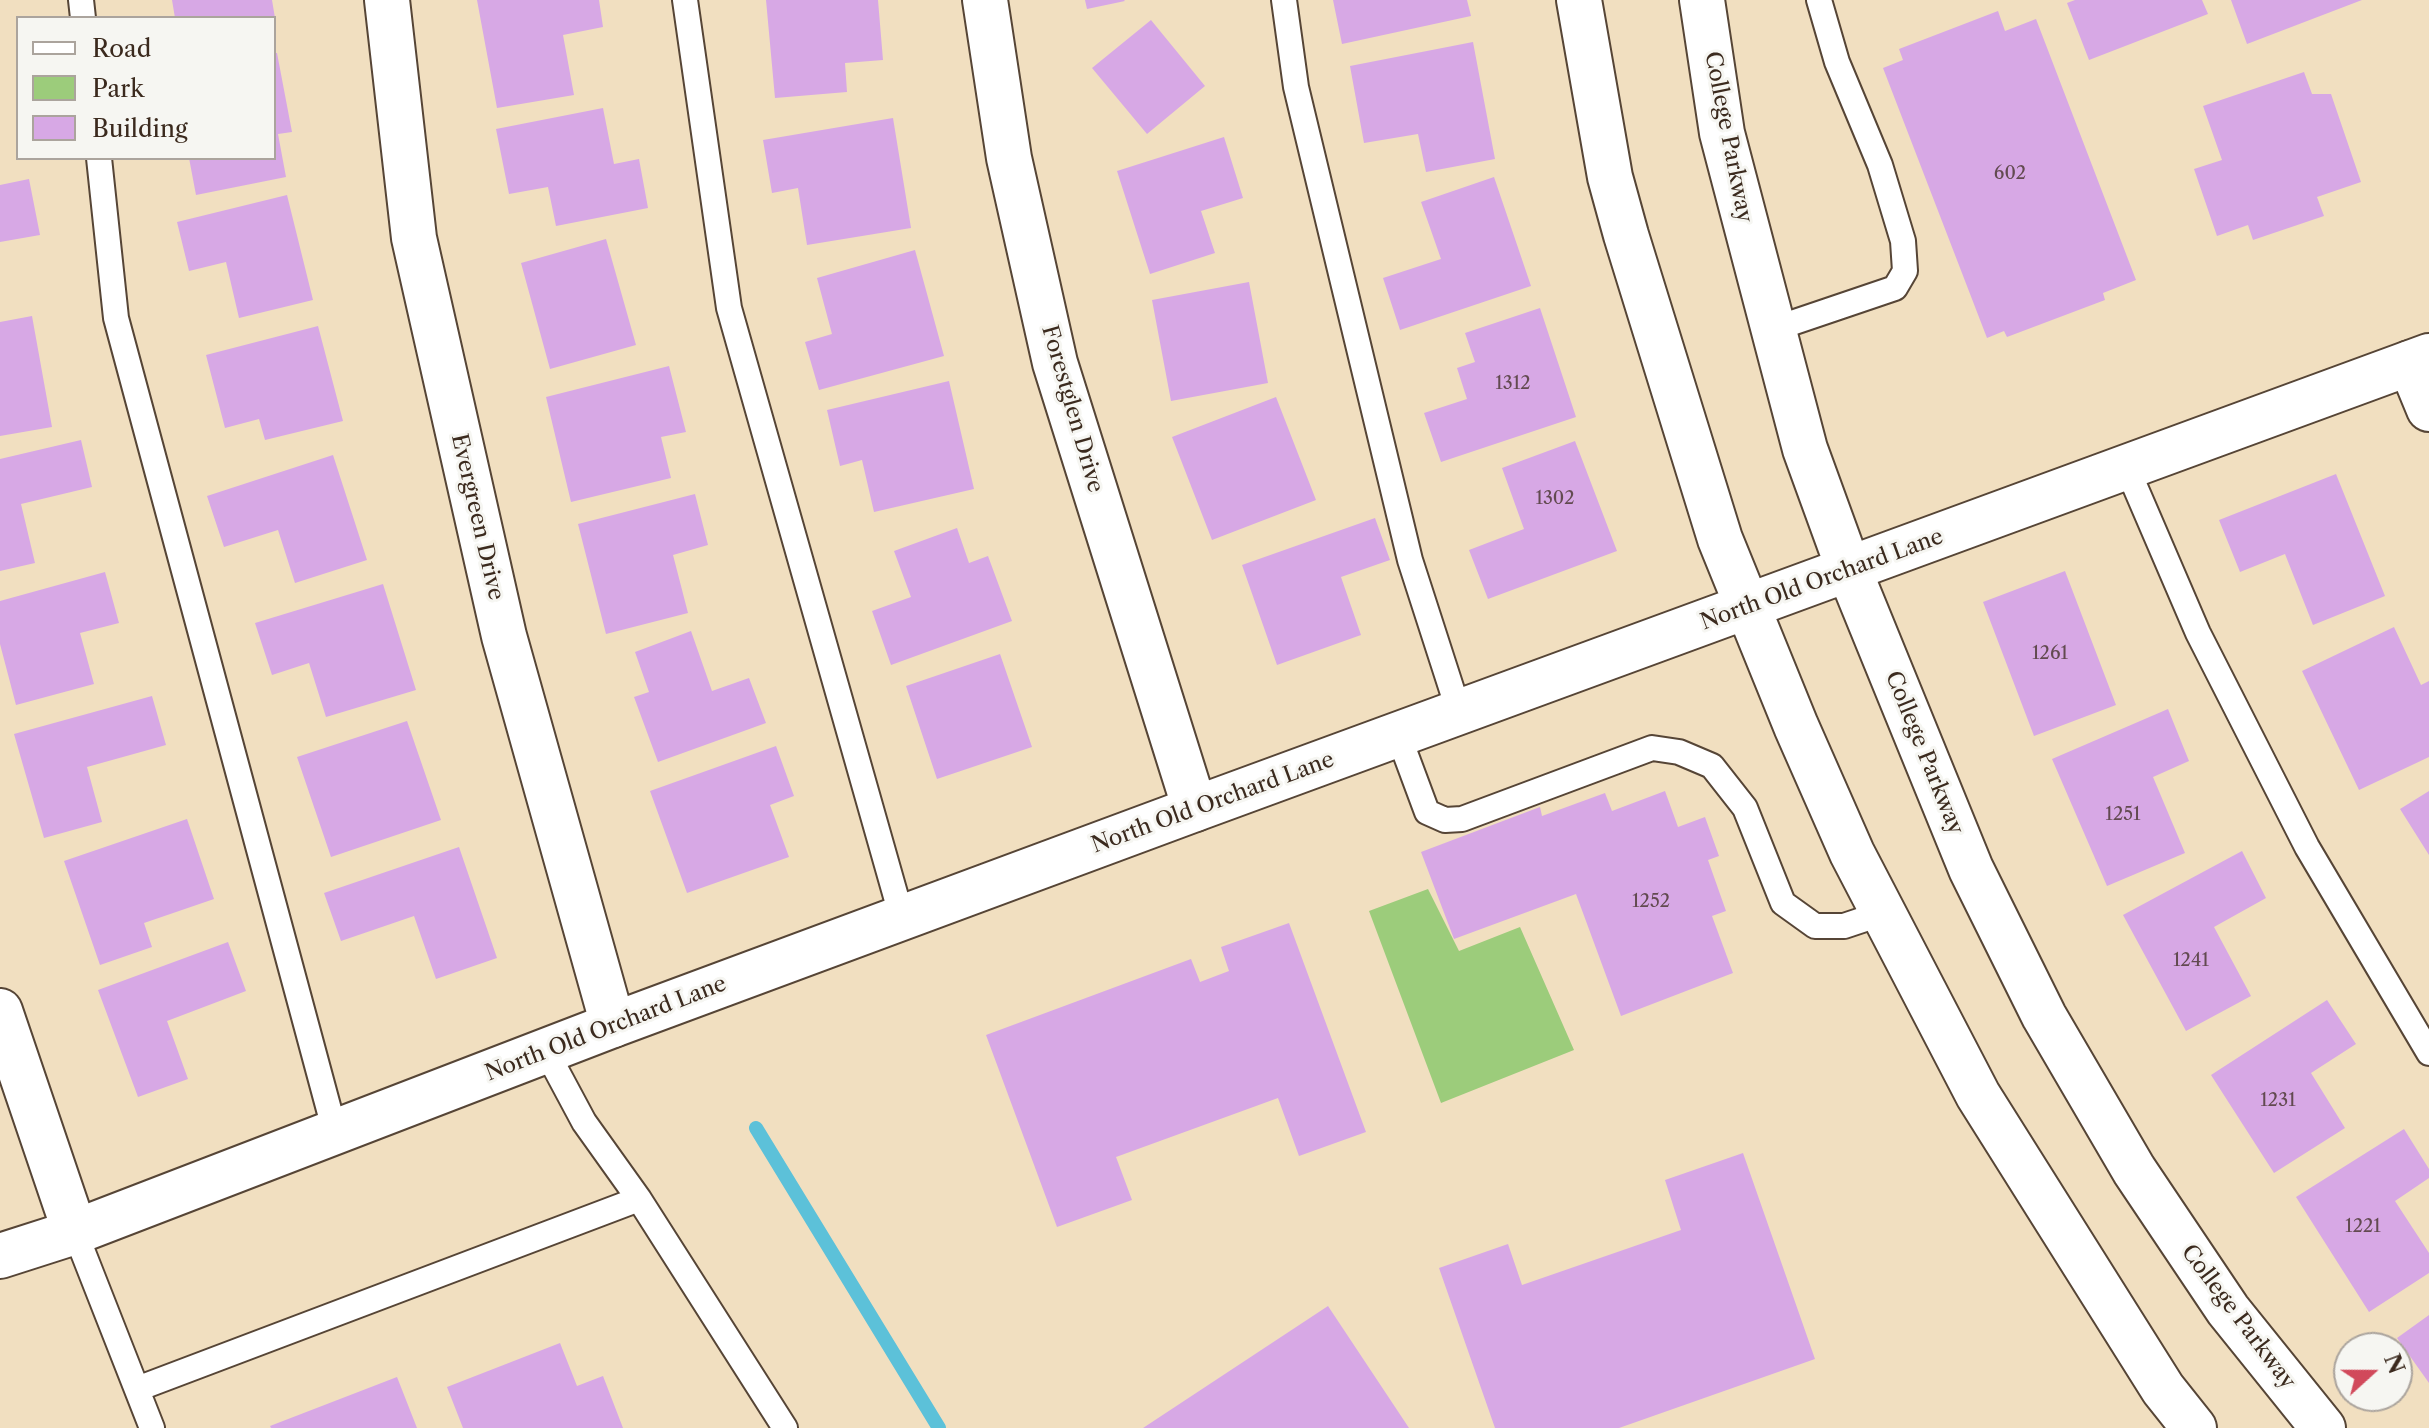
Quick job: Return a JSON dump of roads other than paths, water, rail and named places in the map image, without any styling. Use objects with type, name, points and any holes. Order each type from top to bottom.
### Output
[{"type":"street","name":"Evergreen Drive","points":[[387,0],[414,238],[504,636],[613,1025]]},
{"type":"street","name":"Forestglen Drive","points":[[985,0],[1009,158],[1055,363],[1195,809]]},
{"type":"street","points":[[1579,0],[1610,177],[1622,220],[1716,525],[1796,726],[1846,839],[1978,1095],[2163,1389],[2194,1428]]},
{"type":"street","name":"College Parkway","points":[[1702,0],[1722,133],[1805,449],[1849,570],[1971,869],[2044,1016],[2134,1170],[2220,1297],[2323,1428]]},
{"type":"street","name":"North Old Orchard Lane","points":[[0,1256],[75,1232],[613,1025],[1195,809],[2419,359]]},
{"type":"street","points":[[2419,359],[2429,409]]},
{"type":"street","points":[[0,1011],[75,1232]]},
{"type":"lane","points":[[685,0],[729,308],[902,918]]},
{"type":"lane","points":[[1284,0],[1296,87],[1410,560],[1459,712]]},
{"type":"lane","points":[[1774,329],[1895,288],[1905,271],[1903,241],[1880,165],[1837,62],[1819,0]]},
{"type":"lane","points":[[99,160],[116,318],[335,1132]]},
{"type":"lane","points":[[2127,468],[2198,633],[2307,847],[2429,1053]]},
{"type":"lane","points":[[1398,734],[1427,812],[1445,820],[1462,819],[1652,748],[1679,752],[1712,766],[1745,808],[1783,903],[1815,926],[1844,926],[1883,913]]},
{"type":"lane","points":[[546,1051],[584,1122],[639,1199],[785,1428]]},
{"type":"lane","points":[[137,1389],[639,1199]]},
{"type":"lane","points":[[75,1232],[152,1428]]},
{"type":"waterway","points":[[756,1128],[939,1428]]}]
